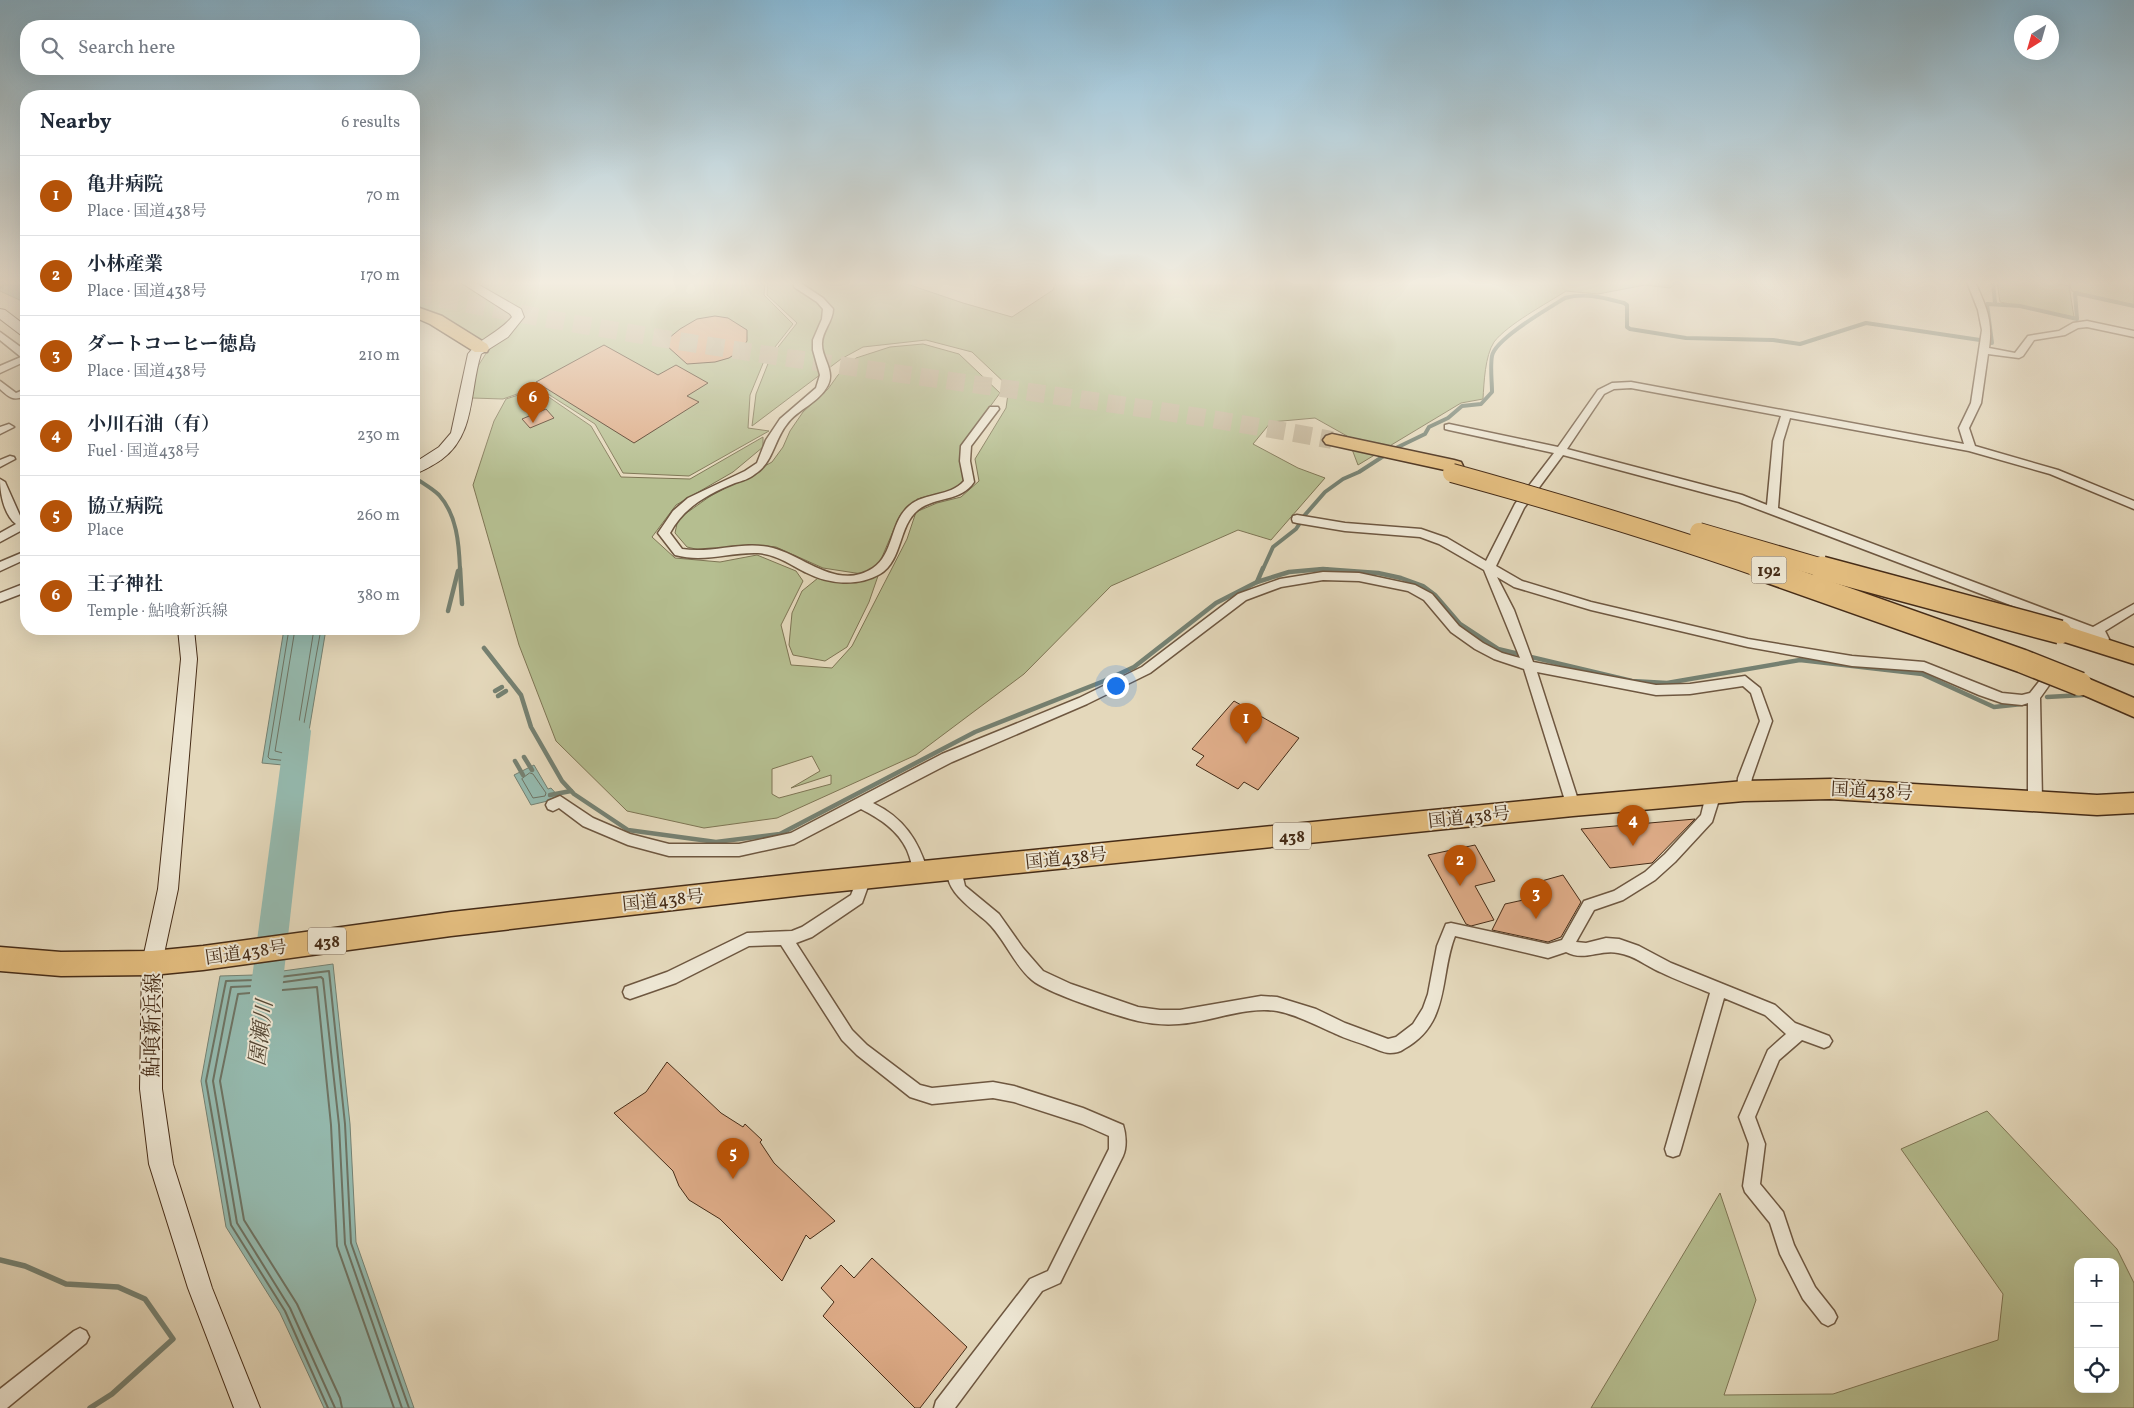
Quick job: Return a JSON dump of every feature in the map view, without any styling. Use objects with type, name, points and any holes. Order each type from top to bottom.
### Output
[{"type":"highway","points":[[468,348],[478,351]]},
{"type":"highway","points":[[474,348],[478,351]]},
{"type":"highway","name":"192","points":[[1332,442],[1453,470],[1742,543],[1876,584],[2060,632],[2103,640],[2134,656]]},
{"type":"highway","name":"192","points":[[1453,470],[1614,519],[1761,567],[2022,661],[2134,708]]},
{"type":"highway","name":"国道438号","points":[[0,959],[61,964],[152,962],[204,958],[451,924],[864,878],[1573,806],[1744,791],[1830,789],[2097,805],[2134,803]]},
{"type":"main road","points":[[420,466],[447,450],[456,438],[478,351],[483,348]]},
{"type":"main road","name":"鮎喰新浜線","points":[[187,635],[189,660],[168,889],[152,962],[151,1090],[161,1164],[200,1288],[247,1408]]},
{"type":"street","points":[[817,348],[826,376],[822,386],[805,404],[786,418],[759,467],[744,476],[698,495],[671,518],[664,533],[679,552],[703,555],[757,549],[776,552],[818,574],[850,579],[866,577],[883,565],[906,514],[925,500],[956,494],[964,489],[968,482],[965,461],[966,446],[994,409]]},
{"type":"street","points":[[1970,448],[1964,428],[1976,403],[1984,350],[2016,356],[2020,354],[2023,348]]},
{"type":"street","points":[[0,370],[20,360]]},
{"type":"street","points":[[0,384],[15,397],[20,395]]},
{"type":"street","points":[[1573,806],[1554,740],[1521,646],[1500,592],[1489,573],[1519,507],[1561,451],[1601,392],[1612,386],[1631,385],[1970,448],[2054,472],[2134,505]]},
{"type":"street","points":[[1772,510],[1778,441],[1786,415]]},
{"type":"street","points":[[1449,427],[1561,451],[1725,495],[1772,510],[2103,640]]},
{"type":"street","points":[[0,464],[10,459]]},
{"type":"street","points":[[0,482],[17,520],[20,521]]},
{"type":"street","points":[[1297,520],[1345,527],[1422,533],[1443,541],[1518,584],[1551,595],[1658,624],[1748,643],[1852,660],[1924,667],[2002,698],[2022,700],[2034,697],[2048,681]]},
{"type":"street","points":[[0,538],[20,526]]},
{"type":"street","points":[[0,567],[20,557]]},
{"type":"street","points":[[553,805],[560,802],[588,822],[628,839],[669,850],[738,850],[794,838],[947,758],[1082,701],[1146,670],[1242,596],[1280,583],[1323,576],[1359,577],[1411,588],[1428,597],[1456,629],[1479,646],[1498,656],[1527,665],[1656,690],[1690,689],[1745,681],[1756,691],[1766,721],[1745,778],[1744,791]]},
{"type":"street","points":[[0,598],[20,590]]},
{"type":"street","points":[[2103,640],[2098,629],[2134,608]]},
{"type":"street","points":[[2034,697],[2035,800]]},
{"type":"street","points":[[956,869],[959,889],[994,919],[1018,953],[1038,976],[1068,990],[1138,1014],[1160,1017],[1180,1017],[1261,1003],[1277,1004],[1316,1016],[1341,1029],[1388,1046],[1399,1044],[1418,1029],[1428,1012],[1436,994],[1444,946],[1451,929],[1548,951],[1567,945],[1589,905],[1618,896],[1650,876],[1670,858],[1707,818],[1711,803],[1710,794]]},
{"type":"street","points":[[861,803],[882,813],[899,825],[916,853],[921,872]]},
{"type":"street","points":[[630,992],[671,978],[747,940],[792,938],[807,932],[857,899],[864,878]]},
{"type":"street","points":[[786,938],[847,1035],[862,1050],[916,1091],[932,1096],[993,1090],[1014,1094],[1083,1116],[1117,1131],[1118,1150],[1054,1277],[1036,1285],[943,1408]]},
{"type":"street","points":[[1567,945],[1576,950],[1586,950],[1606,945],[1619,946],[1770,1010],[1790,1028],[1824,1041]]},
{"type":"street","points":[[1673,1149],[1719,989]]},
{"type":"street","points":[[1799,1032],[1773,1055],[1747,1117],[1757,1144],[1751,1186],[1778,1218],[1786,1248],[1809,1293],[1828,1317]]},
{"type":"street","points":[[0,1401],[80,1337]]},
{"type":"green space","points":[[490,348],[774,348],[764,361],[750,395],[748,428],[769,431],[689,476],[623,473],[595,424],[537,387],[503,399],[472,398],[475,371]]},
{"type":"green space","points":[[778,348],[862,348],[841,359],[752,426],[756,394],[771,356]]},
{"type":"green space","points":[[888,348],[936,348],[959,354],[1000,393],[962,445],[960,460],[966,481],[960,488],[917,499],[900,515],[879,564],[862,574],[823,568],[776,547],[750,545],[700,550],[687,547],[675,533],[678,519],[709,497],[772,462],[803,412],[828,389],[838,375],[856,358]]},
{"type":"green space","points":[[956,348],[1491,348],[1487,362],[1483,399],[1461,403],[1358,465],[1347,436],[1315,418],[1271,422],[1253,444],[1298,468],[1325,478],[1271,540],[1238,530],[1111,586],[1024,674],[916,755],[777,818],[704,828],[627,811],[556,741],[519,645],[473,485],[494,421],[506,399],[537,389],[591,426],[621,477],[690,479],[763,437],[763,447],[733,472],[676,505],[652,537],[675,558],[720,562],[757,555],[796,571],[803,581],[781,625],[791,665],[832,668],[852,646],[907,539],[916,512],[937,503],[961,497],[979,481],[975,459],[1006,408],[1009,387],[972,352]],"holes":[[[812,756],[820,771],[791,788],[831,775],[831,784],[779,798],[772,794],[772,769]]]},
{"type":"green space","points":[[879,573],[869,602],[847,647],[825,661],[793,655],[789,645],[792,613],[802,591],[818,578],[848,582]]},
{"type":"green space","points":[[1987,1111],[2117,1249],[2134,1283],[2134,1408],[1591,1408],[1720,1193],[1756,1300],[1724,1395],[1833,1394],[1998,1340],[2003,1294],[1901,1149]]},
{"type":"water","points":[[283,635],[325,635],[303,767],[262,763]]},
{"type":"water","points":[[534,765],[548,789],[551,788],[560,798],[531,805],[514,775]]},
{"type":"water","points":[[333,964],[350,1124],[356,1242],[414,1408],[324,1408],[280,1313],[226,1227],[201,1081],[220,976],[254,975]]},
{"type":"building","points":[[599,348],[609,348],[658,375],[676,365],[708,383],[687,396],[699,402],[634,443],[536,382]]},
{"type":"building","points":[[669,348],[743,348],[729,358],[715,362],[687,364]]},
{"type":"building","points":[[546,409],[554,418],[530,428],[522,419]]},
{"type":"building","points":[[1234,701],[1299,738],[1258,790],[1244,782],[1238,789],[1196,765],[1204,756],[1192,749]]},
{"type":"building","points":[[1695,819],[1652,863],[1610,868],[1581,829]]},
{"type":"building","points":[[1475,845],[1495,881],[1475,886],[1494,920],[1471,926],[1466,924],[1428,855]]},
{"type":"building","points":[[1563,875],[1581,902],[1561,937],[1548,942],[1492,930],[1505,904],[1546,895],[1538,882]]},
{"type":"building","points":[[667,1062],[721,1113],[743,1127],[745,1124],[762,1140],[760,1142],[774,1163],[835,1221],[810,1239],[806,1235],[782,1281],[720,1219],[689,1200],[679,1186],[673,1171],[614,1113],[646,1092]]},
{"type":"building","points":[[872,1258],[967,1347],[920,1408],[915,1408],[823,1316],[834,1302],[821,1288],[841,1265],[854,1278]]},
{"type":"waterway","points":[[1304,516],[1325,492],[1343,479],[1359,472],[1396,448],[1425,434],[1429,427],[1448,418],[1462,406],[1481,404],[1492,392],[1491,360],[1496,348]]},
{"type":"waterway","points":[[420,481],[439,495],[450,511],[458,540],[460,569]]},
{"type":"waterway","points":[[1263,569],[1273,547],[1296,529],[1300,523]]},
{"type":"waterway","points":[[460,568],[462,604]]},
{"type":"waterway","points":[[1257,582],[1263,568]]},
{"type":"waterway","points":[[1257,582],[1289,572],[1323,569]]},
{"type":"waterway","points":[[1323,569],[1378,573],[1401,578],[1423,586],[1435,595],[1460,624],[1498,649],[1632,681],[1667,683],[1800,660],[1922,674],[1994,707],[2022,704]]},
{"type":"waterway","points":[[448,611],[458,571]]},
{"type":"waterway","points":[[484,648],[521,695],[531,727],[562,781],[574,794],[628,830],[716,842],[780,834],[975,732],[1104,681],[1134,667],[1216,603],[1257,582]]},
{"type":"waterway","points":[[495,691],[502,687]]},
{"type":"waterway","points":[[498,696],[506,691]]},
{"type":"waterway","points":[[2047,697],[2083,695]]},
{"type":"waterway","name":"園瀬川","points":[[264,1008],[298,731]]},
{"type":"waterway","points":[[524,757],[532,770]]},
{"type":"waterway","points":[[515,761],[523,775]]},
{"type":"waterway","points":[[550,795],[571,791]]},
{"type":"waterway","points":[[0,1260],[25,1266],[66,1284],[118,1287],[145,1299],[173,1339],[112,1394],[90,1408]]},
{"type":"tunnel","points":[[723,348],[1147,409],[1332,440]]},
{"type":"place","name":"王子神社","points":[[533,423]]},
{"type":"place","name":"亀井病院","points":[[1246,744]]},
{"type":"place","name":"小川石油（有）","points":[[1633,846]]},
{"type":"place","name":"小林産業","points":[[1460,886]]},
{"type":"place","name":"ダートコーヒー徳島","points":[[1536,919]]},
{"type":"place","name":"協立病院","points":[[733,1179]]}]
